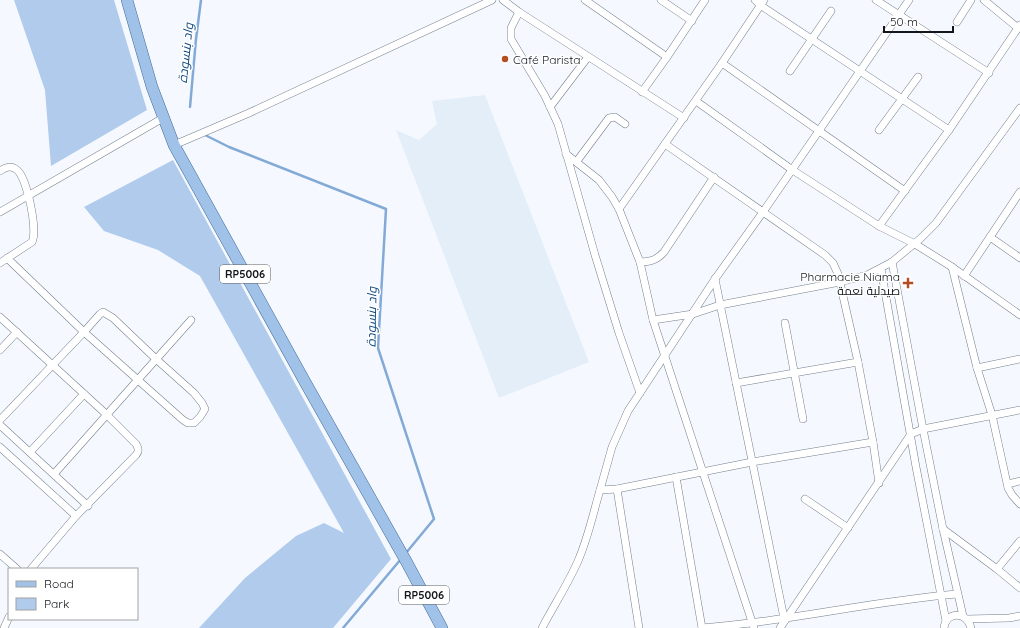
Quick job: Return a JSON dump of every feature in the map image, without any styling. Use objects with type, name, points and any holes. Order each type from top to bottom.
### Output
[{"type":"main road","name":"RP5006","points":[[127,0],[152,87],[174,145],[442,628]]},
{"type":"street","points":[[174,145],[249,113],[492,0]]},
{"type":"street","points":[[503,0],[588,57],[684,118]]},
{"type":"street","points":[[585,0],[667,57]]},
{"type":"street","points":[[661,0],[692,21]]},
{"type":"street","points":[[642,92],[705,0]]},
{"type":"street","points":[[876,0],[989,73]]},
{"type":"street","points":[[542,628],[578,560],[586,539],[612,447],[628,411],[715,279],[909,0]]},
{"type":"street","points":[[957,22],[971,0]]},
{"type":"street","points":[[880,226],[989,73],[1019,26],[984,0]]},
{"type":"street","points":[[619,209],[722,63],[759,2],[949,130]]},
{"type":"street","points":[[790,71],[811,38],[831,11]]},
{"type":"street","points":[[519,12],[511,28],[511,39],[550,107],[558,124],[616,326],[640,393]]},
{"type":"street","points":[[550,107],[588,57]]},
{"type":"street","points":[[722,63],[905,191]]},
{"type":"street","points":[[879,130],[918,77]]},
{"type":"street","points":[[696,101],[792,169],[880,226],[915,244],[952,267],[1020,315]]},
{"type":"street","points":[[653,320],[693,314],[720,305],[860,278],[880,269],[892,262],[915,244],[936,222],[1020,108]]},
{"type":"street","points":[[577,161],[609,118],[615,117],[625,124]]},
{"type":"street","points":[[0,212],[163,118]]},
{"type":"street","points":[[665,144],[829,258],[837,269],[858,362],[879,483]]},
{"type":"street","points":[[566,154],[577,161],[603,184],[619,209],[640,262],[653,320],[664,356],[753,626]]},
{"type":"street","points":[[0,170],[13,167],[20,174],[28,196],[34,221],[33,241],[0,262]]},
{"type":"street","points":[[640,262],[656,260],[664,252],[714,178]]},
{"type":"street","points":[[964,276],[1020,192]]},
{"type":"street","points":[[990,238],[1020,258]]},
{"type":"street","points":[[0,420],[53,365],[84,332],[100,314],[104,312],[194,393],[205,409],[194,423],[186,422],[136,380],[84,332],[7,258]]},
{"type":"street","points":[[892,262],[923,429],[957,594],[965,618],[970,623],[971,628]]},
{"type":"street","points":[[952,267],[977,368],[992,415],[1010,492],[1020,504]]},
{"type":"street","points":[[880,269],[941,595],[944,626]]},
{"type":"street","points":[[715,279],[752,462],[786,617]]},
{"type":"street","points":[[0,317],[106,414],[136,444],[138,452],[88,506],[76,516],[32,568]]},
{"type":"street","points":[[54,474],[136,380],[191,320]]},
{"type":"street","points":[[784,324],[802,418]]},
{"type":"street","points":[[0,350],[17,332]]},
{"type":"street","points":[[977,368],[1020,359]]},
{"type":"street","points":[[736,383],[858,362]]},
{"type":"street","points":[[30,452],[84,394]]},
{"type":"street","points":[[780,628],[911,434],[923,429],[1020,410]]},
{"type":"street","points":[[0,426],[88,506]]},
{"type":"street","points":[[600,490],[617,489],[752,462],[873,442]]},
{"type":"street","points":[[0,447],[76,516]]},
{"type":"street","points":[[676,477],[702,628],[753,626],[786,617],[957,594]]},
{"type":"street","points":[[1008,484],[1020,481]]},
{"type":"street","points":[[617,489],[638,628]]},
{"type":"street","points":[[805,499],[848,528]]},
{"type":"street","points":[[943,529],[998,569],[1020,588]]},
{"type":"street","points":[[998,569],[1020,541]]},
{"type":"street","points":[[0,554],[16,568]]},
{"type":"street","points":[[944,626],[953,616],[965,618],[1020,616]]},
{"type":"street","points":[[0,617],[8,619],[4,628]]},
{"type":"shaded area","points":[[485,95],[589,362],[499,398],[396,130],[419,140],[437,124],[432,101]]},
{"type":"green space","points":[[14,0],[114,0],[147,110],[51,166],[45,90]]},
{"type":"green space","points":[[173,160],[391,559],[333,628],[199,628],[245,578],[296,536],[324,523],[344,533],[200,276],[158,250],[104,231],[84,207]]},
{"type":"waterway","name":"واد بنسودة","points":[[190,107],[201,0]]},
{"type":"waterway","name":"واد بنسودة","points":[[205,135],[229,147],[386,209],[378,348],[434,519],[406,553]]},
{"type":"waterway","name":"واد بنسودة","points":[[343,628],[401,559]]},
{"type":"place","name":"Café Parista","points":[[505,59]]},
{"type":"place","name":"Pharmacie Niama صيدلية نعمة","points":[[908,283]]}]
